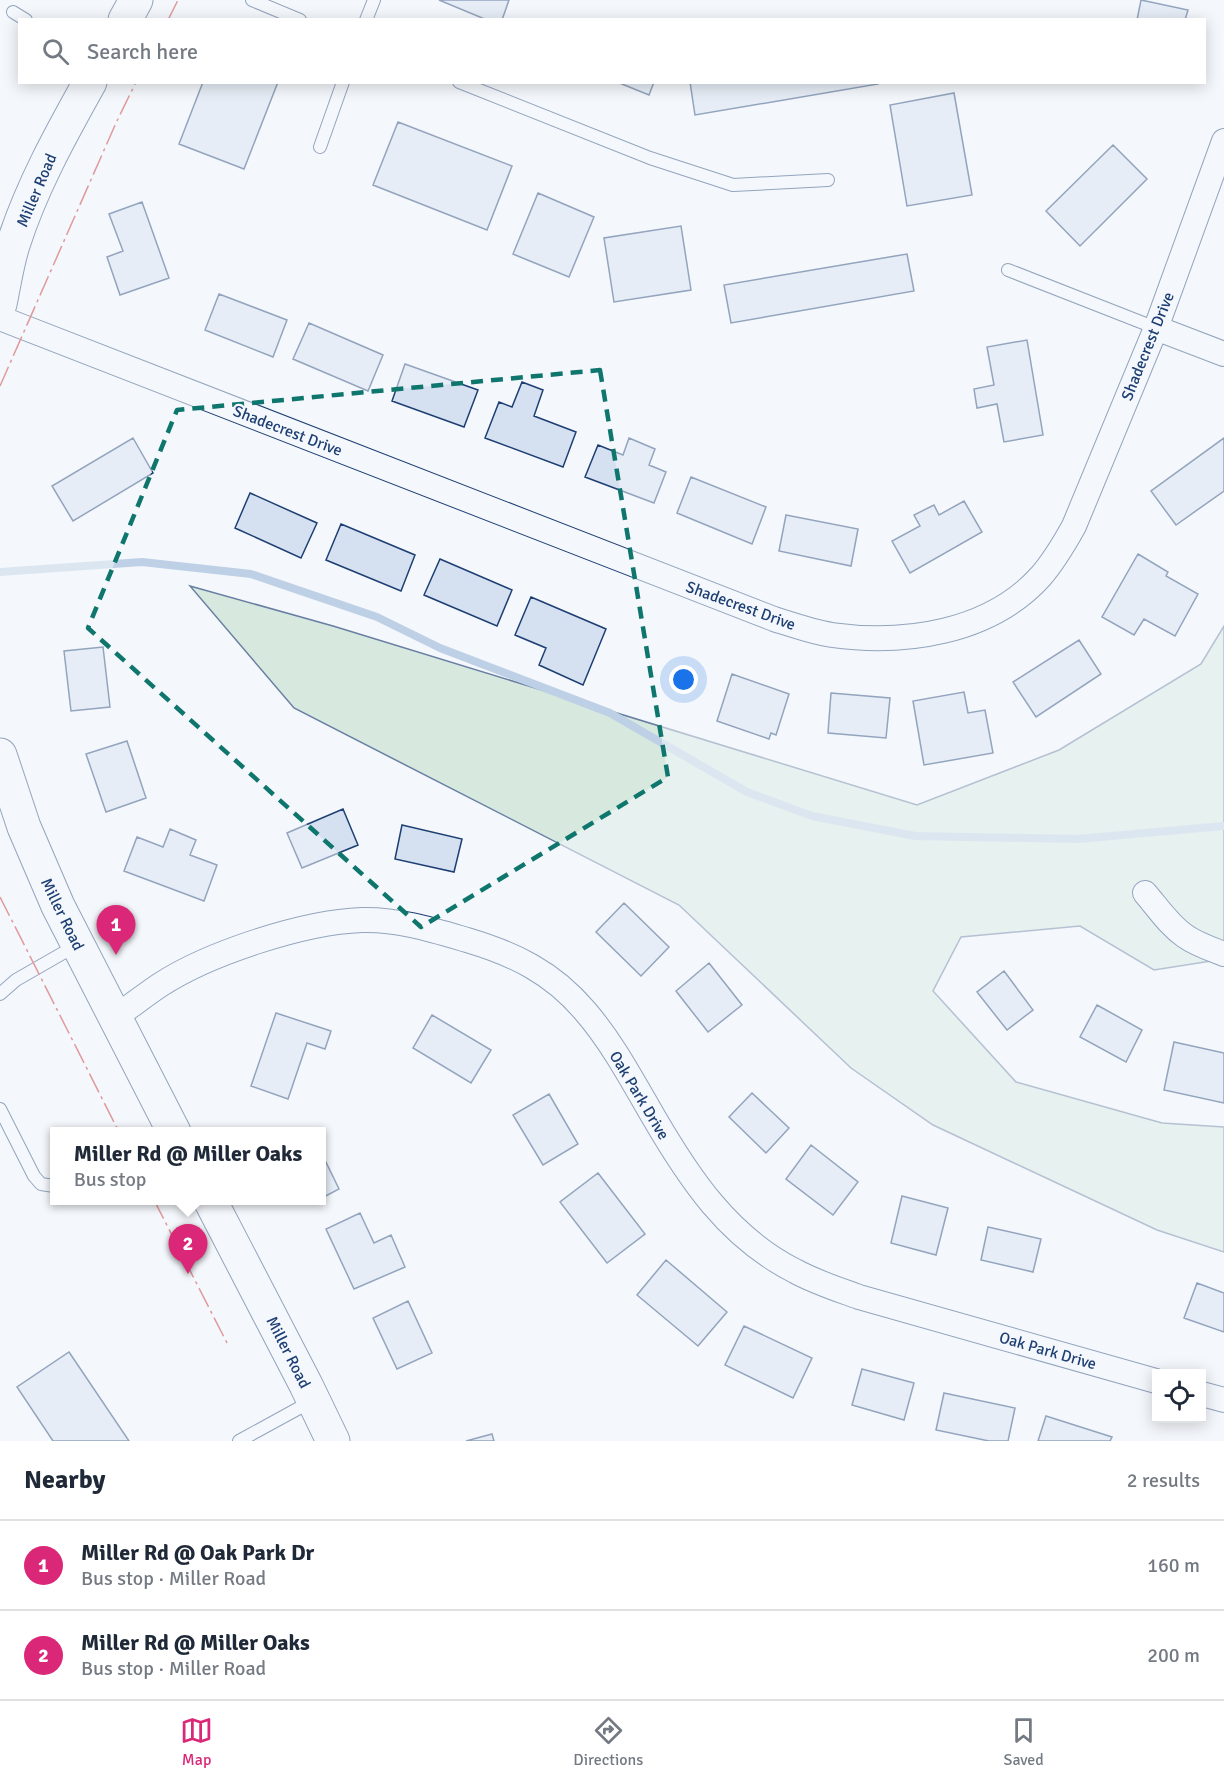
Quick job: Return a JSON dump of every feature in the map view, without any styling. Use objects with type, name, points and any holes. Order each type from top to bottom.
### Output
[{"type":"street","points":[[126,18],[136,0]]},
{"type":"street","name":"Miller Road","points":[[0,304],[13,245],[35,189],[58,140],[89,84]]},
{"type":"street","name":"Shadecrest Drive","points":[[0,318],[774,619],[831,634],[877,639],[929,634],[970,624],[989,615],[1023,593],[1058,555],[1074,526],[1156,328],[1224,141]]},
{"type":"street","points":[[1156,328],[1224,354]]},
{"type":"street","name":"Miller Road","points":[[0,755],[24,827],[58,906],[172,1127]]},
{"type":"street","points":[[1145,893],[1173,926],[1185,936],[1224,954]]},
{"type":"street","name":"Oak Park Drive","points":[[115,1017],[161,984],[213,958],[272,938],[328,924],[363,920],[399,923],[438,931],[493,948],[520,959],[540,971],[565,990],[584,1010],[613,1048],[666,1139],[701,1192],[716,1210],[752,1243],[792,1270],[859,1297],[1152,1380]]},
{"type":"street","name":"Miller Road","points":[[213,1205],[333,1441]]},
{"type":"street","points":[[1206,1395],[1224,1400]]},
{"type":"lane","points":[[252,0],[295,18]]},
{"type":"lane","points":[[367,18],[374,0]]},
{"type":"lane","points":[[13,12],[24,18]]},
{"type":"lane","points":[[321,147],[342,84]]},
{"type":"lane","points":[[464,84],[650,158],[733,185],[828,180]]},
{"type":"lane","points":[[1008,270],[1156,328]]},
{"type":"lane","points":[[0,994],[16,980],[77,944]]},
{"type":"lane","points":[[0,1109],[34,1176],[41,1184],[50,1185]]},
{"type":"lane","points":[[239,1441],[313,1400]]},
{"type":"highlighted area","points":[[600,370],[668,777],[421,927],[88,628],[177,410]]},
{"type":"shaded area","points":[[190,586],[333,626],[917,805],[1059,750],[1201,664],[1224,626],[1224,959],[1154,970],[1080,926],[961,937],[933,991],[1016,1082],[1162,1123],[1224,1127],[1224,1252],[1157,1230],[933,1125],[851,1068],[679,905],[294,708]]},
{"type":"building","points":[[439,0],[509,0],[503,18],[482,18]]},
{"type":"building","points":[[1141,0],[1188,10],[1186,18],[1137,18]]},
{"type":"building","points":[[202,84],[277,84],[244,169],[179,144]]},
{"type":"building","points":[[622,84],[653,84],[649,95]]},
{"type":"building","points":[[690,84],[878,84],[695,115]]},
{"type":"building","points":[[954,93],[972,195],[907,206],[890,105]]},
{"type":"building","points":[[398,122],[512,166],[487,230],[373,185]]},
{"type":"building","points":[[1113,145],[1147,179],[1080,246],[1046,211]]},
{"type":"building","points":[[538,193],[594,217],[569,277],[513,254]]},
{"type":"building","points":[[142,202],[169,278],[120,295],[107,257],[123,251],[109,214]]},
{"type":"building","points":[[681,226],[691,290],[614,302],[604,238]]},
{"type":"building","points":[[907,254],[914,291],[731,323],[724,285]]},
{"type":"building","points":[[219,294],[287,320],[273,357],[205,330]]},
{"type":"building","points":[[309,323],[383,355],[368,391],[293,359]]},
{"type":"building","points":[[1027,340],[1043,435],[1004,442],[997,404],[977,408],[974,389],[994,385],[987,347]]},
{"type":"building","points":[[405,364],[478,390],[464,427],[392,401]]},
{"type":"building","points":[[522,382],[543,390],[534,416],[576,432],[563,467],[485,438],[499,402],[512,407]]},
{"type":"building","points":[[133,438],[153,473],[73,521],[52,486]]},
{"type":"building","points":[[629,438],[655,449],[649,465],[666,472],[654,503],[585,477],[598,445],[623,455]]},
{"type":"building","points":[[1224,438],[1224,491],[1176,525],[1151,491]]},
{"type":"building","points":[[691,477],[766,507],[752,544],[677,513]]},
{"type":"building","points":[[250,493],[317,523],[301,558],[235,528]]},
{"type":"building","points":[[964,501],[982,532],[910,573],[892,541],[920,526],[914,515],[934,505],[939,515]]},
{"type":"building","points":[[786,515],[858,529],[851,566],[779,551]]},
{"type":"building","points":[[341,524],[415,555],[401,591],[326,560]]},
{"type":"building","points":[[1138,554],[1168,572],[1166,576],[1198,594],[1175,636],[1144,619],[1134,635],[1102,617]]},
{"type":"building","points":[[440,559],[512,590],[497,626],[424,595]]},
{"type":"building","points":[[531,597],[606,629],[583,685],[539,665],[546,648],[515,635]]},
{"type":"building","points":[[1079,640],[1101,674],[1036,717],[1013,682]]},
{"type":"building","points":[[103,647],[110,707],[71,711],[64,651]]},
{"type":"building","points":[[732,674],[789,694],[776,735],[771,733],[769,739],[717,721]]},
{"type":"building","points":[[964,692],[968,713],[985,710],[993,753],[924,765],[913,701]]},
{"type":"building","points":[[831,693],[890,698],[886,738],[828,733]]},
{"type":"building","points":[[127,741],[146,798],[106,812],[86,754]]},
{"type":"building","points":[[343,809],[358,845],[302,868],[287,833]]},
{"type":"building","points":[[402,825],[462,839],[454,872],[395,859]]},
{"type":"building","points":[[170,829],[196,840],[190,855],[217,865],[204,901],[124,871],[137,837],[163,847]]},
{"type":"building","points":[[624,903],[669,947],[641,976],[596,932]]},
{"type":"building","points":[[709,963],[742,1005],[708,1032],[676,991]]},
{"type":"building","points":[[1004,971],[1033,1010],[1007,1030],[977,992]]},
{"type":"building","points":[[1097,1005],[1142,1030],[1126,1062],[1080,1037]]},
{"type":"building","points":[[276,1013],[331,1031],[325,1049],[307,1043],[288,1099],[251,1086]]},
{"type":"building","points":[[432,1015],[491,1050],[471,1083],[413,1048]]},
{"type":"building","points":[[1174,1042],[1224,1053],[1224,1103],[1164,1090]]},
{"type":"building","points":[[752,1093],[789,1128],[766,1153],[729,1117]]},
{"type":"building","points":[[549,1094],[578,1144],[543,1165],[513,1115]]},
{"type":"building","points":[[811,1145],[858,1182],[833,1215],[786,1179]]},
{"type":"building","points":[[326,1162],[339,1189],[326,1196]]},
{"type":"building","points":[[598,1173],[645,1234],[607,1263],[560,1202]]},
{"type":"building","points":[[902,1196],[948,1208],[936,1255],[891,1243]]},
{"type":"building","points":[[360,1213],[374,1243],[391,1235],[405,1267],[354,1289],[326,1229]]},
{"type":"building","points":[[988,1227],[1041,1239],[1033,1272],[981,1260]]},
{"type":"building","points":[[666,1260],[727,1312],[698,1346],[637,1295]]},
{"type":"building","points":[[1197,1283],[1224,1293],[1224,1332],[1184,1318]]},
{"type":"building","points":[[408,1301],[432,1353],[397,1369],[373,1318]]},
{"type":"building","points":[[744,1326],[812,1358],[793,1398],[725,1365]]},
{"type":"building","points":[[69,1352],[129,1441],[53,1441],[17,1387]]},
{"type":"building","points":[[862,1369],[914,1383],[904,1420],[852,1405]]},
{"type":"building","points":[[944,1393],[1015,1408],[1008,1441],[989,1441],[936,1430]]},
{"type":"building","points":[[1046,1416],[1112,1437],[1110,1441],[1038,1441]]},
{"type":"building","points":[[492,1434],[494,1441],[466,1441]]},
{"type":"waterway","points":[[0,572],[142,562],[251,574],[377,617],[440,648],[610,713],[747,792],[812,816],[915,836],[1078,839],[1224,826]]},
{"type":"power","points":[[169,18],[178,0]]},
{"type":"power","points":[[0,386],[135,84]]},
{"type":"power","points":[[0,897],[116,1127]]},
{"type":"power","points":[[157,1205],[227,1343]]},
{"type":"place","name":"Miller Rd @ Oak Park Dr","points":[[116,955]]},
{"type":"place","name":"Miller Rd @ Miller Oaks","points":[[188,1274]]}]
